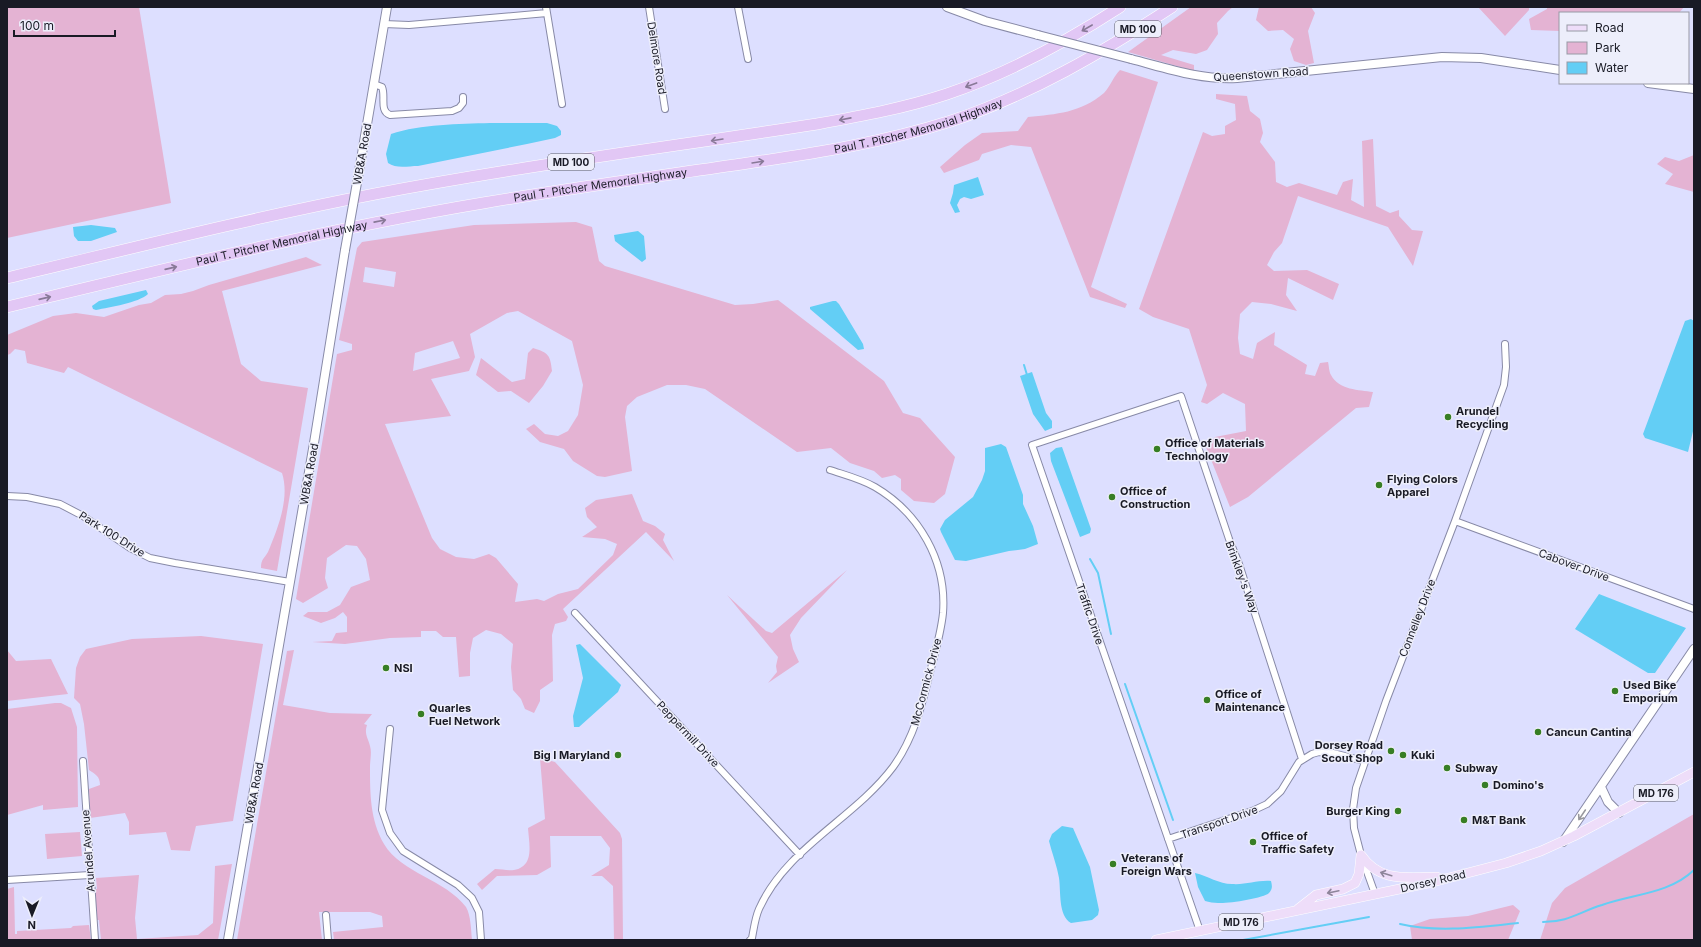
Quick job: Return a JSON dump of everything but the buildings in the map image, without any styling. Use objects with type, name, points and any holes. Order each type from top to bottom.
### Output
[{"type":"highway","name":"Paul T. Pitcher Memorial Highway","points":[[7,278],[257,219],[376,194],[481,175],[817,124],[905,106],[947,94],[986,80],[1027,61],[1073,36],[1120,7]]},
{"type":"highway","name":"Paul T. Pitcher Memorial Highway","points":[[7,307],[256,248],[374,222],[485,202],[822,152],[918,131],[992,106],[1032,89],[1113,45],[1172,7]]},
{"type":"main road","name":"Dorsey Road","points":[[1156,940],[1452,877],[1525,856],[1563,842],[1694,772]]},
{"type":"main road","points":[[1361,855],[1367,864],[1373,869],[1390,876],[1452,877]]},
{"type":"main road","points":[[1296,910],[1316,895],[1343,889],[1355,883],[1359,874],[1361,855]]},
{"type":"street","name":"WB&A Road","points":[[228,940],[314,443],[345,250],[387,7]]},
{"type":"street","name":"Delmore Road","points":[[648,7],[665,109]]},
{"type":"street","points":[[738,7],[748,58]]},
{"type":"street","name":"Queenstown Road","points":[[947,7],[985,21],[1198,76],[1218,79],[1442,57],[1481,58],[1559,70]]},
{"type":"street","points":[[384,24],[409,25],[547,10],[562,104]]},
{"type":"street","points":[[374,84],[382,87],[384,110],[390,115],[452,110],[459,108],[463,104],[463,96]]},
{"type":"street","points":[[1656,84],[1694,89]]},
{"type":"street","name":"Connelley Drive","points":[[1375,894],[1361,855],[1354,828],[1353,809],[1356,788],[1364,761],[1455,522],[1504,385],[1506,367],[1504,344]]},
{"type":"street","name":"Brinkley's Way","points":[[1181,396],[1228,538],[1240,564],[1302,759]]},
{"type":"street","name":"Traffic Drive","points":[[1181,396],[1032,445],[1200,931]]},
{"type":"street","name":"McCormick Drive","points":[[751,939],[756,917],[767,895],[783,872],[882,780],[898,758],[911,736],[921,708],[943,613],[940,571],[931,547],[918,525],[892,498],[879,489],[864,481],[830,470]]},
{"type":"street","name":"Park 100 Drive","points":[[7,496],[27,496],[60,504],[83,516],[130,548],[150,558],[290,582]]},
{"type":"street","name":"Cabover Drive","points":[[1455,522],[1694,609]]},
{"type":"street","name":"Peppermill Drive","points":[[575,613],[800,855]]},
{"type":"street","points":[[1563,842],[1694,649]]},
{"type":"street","points":[[390,729],[382,810],[390,833],[403,851],[458,885],[472,898],[479,912],[481,940]]},
{"type":"street","points":[[1302,759],[1312,754],[1325,752],[1340,754],[1364,761]]},
{"type":"street","name":"Transport Drive","points":[[1168,839],[1252,811],[1267,804],[1281,791],[1302,759]]},
{"type":"street","name":"Arundel Avenue","points":[[83,762],[95,940]]},
{"type":"street","points":[[1601,787],[1608,802],[1619,813]]},
{"type":"street","points":[[7,880],[90,875]]},
{"type":"street","points":[[326,915],[328,940]]},
{"type":"green space","points":[[7,7],[139,7],[171,203],[7,238]]},
{"type":"green space","points":[[1191,7],[1233,7],[1217,23],[1218,34],[1207,50],[1196,54],[1173,50],[1161,55],[1194,65],[1194,71],[1128,52]]},
{"type":"green space","points":[[1259,7],[1311,7],[1315,13],[1308,31],[1314,63],[1306,65],[1294,61],[1290,49],[1294,39],[1283,30],[1268,31],[1256,20]]},
{"type":"green space","points":[[1478,7],[1529,7],[1529,10],[1505,36]]},
{"type":"green space","points":[[1547,7],[1684,7],[1680,12],[1559,12],[1559,31],[1531,30],[1529,19],[1547,9]]},
{"type":"green space","points":[[1120,70],[1158,82],[1091,287],[1127,304],[1125,308],[1090,297],[1031,147],[1011,145],[982,154],[979,160],[944,173],[940,167],[965,145],[982,133],[1018,131],[1028,117],[1068,111],[1086,105],[1104,93]]},
{"type":"green space","points":[[1216,94],[1247,96],[1250,111],[1260,119],[1263,133],[1260,142],[1275,162],[1276,182],[1287,187],[1299,183],[1337,195],[1343,182],[1353,179],[1351,200],[1364,207],[1362,141],[1373,139],[1376,206],[1390,213],[1399,210],[1399,216],[1412,230],[1423,231],[1413,266],[1388,227],[1298,196],[1282,243],[1274,252],[1267,265],[1274,271],[1307,270],[1339,284],[1333,300],[1288,278],[1286,295],[1297,311],[1271,304],[1252,302],[1240,314],[1238,338],[1240,354],[1253,359],[1257,343],[1275,332],[1274,345],[1307,365],[1305,374],[1315,376],[1320,363],[1328,362],[1330,374],[1339,384],[1356,390],[1373,392],[1369,407],[1356,408],[1248,497],[1230,507],[1206,447],[1215,437],[1246,431],[1245,404],[1223,393],[1207,404],[1201,402],[1207,385],[1189,329],[1153,317],[1139,309],[1203,132],[1212,136],[1225,134],[1225,126],[1236,120],[1235,104],[1216,99]]},
{"type":"green space","points":[[1694,155],[1694,192],[1665,184],[1673,174],[1657,164],[1665,157],[1679,161]]},
{"type":"green space","points":[[576,222],[592,227],[599,261],[605,266],[735,305],[778,300],[884,381],[903,413],[920,418],[955,457],[945,494],[934,503],[914,501],[901,490],[901,479],[895,475],[882,478],[874,471],[850,463],[831,448],[797,452],[705,389],[686,385],[667,385],[637,397],[627,406],[625,417],[632,471],[605,477],[597,476],[573,461],[564,449],[540,442],[526,429],[534,424],[545,434],[558,436],[568,431],[578,415],[583,385],[572,341],[518,311],[507,313],[470,334],[475,357],[469,371],[431,379],[451,416],[385,424],[432,538],[440,549],[456,557],[474,559],[489,554],[496,558],[518,584],[515,602],[537,599],[544,601],[558,594],[578,589],[613,555],[617,544],[605,539],[582,537],[597,527],[587,517],[585,508],[596,500],[632,494],[643,521],[655,526],[665,534],[663,540],[674,561],[646,532],[563,609],[568,617],[566,621],[555,624],[552,635],[553,681],[540,690],[540,701],[534,713],[525,709],[521,699],[513,690],[511,667],[513,644],[501,634],[486,630],[473,638],[470,653],[470,676],[459,677],[456,637],[443,637],[436,631],[421,631],[421,637],[390,638],[345,644],[312,642],[332,641],[336,633],[347,632],[347,617],[343,612],[335,618],[321,623],[303,616],[308,612],[327,612],[340,605],[351,587],[370,580],[366,559],[357,546],[346,545],[327,558],[325,578],[328,588],[303,603],[296,599],[337,354],[352,350],[352,344],[339,340],[357,248],[362,242],[474,225]],"holes":[[[365,267],[396,272],[394,287],[363,282]],[[453,341],[460,358],[413,371],[415,353]]]},
{"type":"green space","points":[[306,257],[322,265],[222,291],[241,364],[261,381],[308,388],[277,571],[261,568],[261,565],[272,543],[282,513],[285,493],[282,473],[68,367],[64,373],[27,363],[25,351],[15,349],[7,355],[7,335],[53,316],[76,313],[104,317],[139,305],[151,303],[165,295],[181,294],[193,291]]},
{"type":"green space","points":[[533,348],[548,355],[552,371],[543,386],[529,403],[511,391],[498,392],[476,375],[481,358],[512,382],[525,379],[528,353]]},
{"type":"green space","points":[[847,570],[801,618],[790,635],[793,649],[799,662],[768,683],[777,672],[776,666],[778,657],[727,595],[766,631],[772,633]]},
{"type":"green space","points":[[201,636],[263,644],[233,821],[196,826],[190,851],[171,850],[166,832],[129,835],[129,822],[125,813],[90,818],[89,789],[100,785],[100,782],[97,776],[89,770],[84,724],[80,704],[74,698],[76,668],[80,657],[86,649],[132,639]]},
{"type":"green space","points":[[7,650],[16,661],[51,659],[68,694],[7,701]]},
{"type":"green space","points":[[294,650],[283,705],[330,713],[372,714],[364,724],[367,725],[366,733],[371,751],[370,777],[373,816],[379,835],[392,854],[401,862],[447,890],[466,907],[470,919],[472,940],[334,940],[333,932],[383,927],[382,916],[370,912],[319,912],[322,940],[237,940],[287,651]]},
{"type":"green space","points":[[61,703],[71,708],[77,727],[78,807],[43,810],[43,805],[7,815],[7,709]]},
{"type":"green space","points":[[540,758],[555,762],[620,833],[622,839],[623,940],[614,940],[613,886],[602,876],[591,876],[609,865],[610,848],[601,836],[550,836],[551,867],[537,875],[497,876],[482,890],[477,884],[495,869],[514,870],[521,868],[528,859],[530,847],[528,828],[545,819]]},
{"type":"green space","points":[[1694,814],[1694,940],[1540,940],[1552,903],[1565,888]]},
{"type":"green space","points":[[80,832],[82,856],[47,859],[45,834]]},
{"type":"green space","points":[[232,864],[218,940],[101,940],[99,920],[96,920],[94,889],[97,889],[96,878],[139,875],[135,918],[137,939],[198,935],[213,923],[215,866]]},
{"type":"green space","points":[[14,887],[15,934],[17,934],[17,931],[71,928],[73,926],[89,925],[91,940],[7,940],[7,889]]},
{"type":"green space","points":[[1513,905],[1520,911],[1508,940],[1412,940],[1410,926],[1430,919],[1468,916]]},
{"type":"water","points":[[490,123],[547,123],[557,126],[561,131],[561,135],[555,138],[418,166],[398,167],[388,163],[386,154],[391,134],[427,126]]},
{"type":"water","points":[[978,177],[984,195],[971,199],[964,197],[960,199],[957,205],[960,212],[955,213],[950,203],[954,185]]},
{"type":"water","points":[[91,225],[115,228],[117,232],[91,241],[78,241],[74,236],[73,227]]},
{"type":"water","points":[[638,231],[644,236],[646,259],[642,262],[615,241],[614,235]]},
{"type":"water","points":[[146,290],[148,294],[138,300],[96,310],[93,309],[92,306],[99,301]]},
{"type":"water","points":[[836,301],[839,304],[863,344],[864,349],[858,350],[810,309],[810,307]]},
{"type":"water","points":[[1691,319],[1694,321],[1694,427],[1688,452],[1645,438],[1643,434],[1685,321]]},
{"type":"water","points":[[1032,372],[1046,413],[1052,421],[1052,428],[1045,431],[1033,414],[1020,376]]},
{"type":"water","points":[[1001,444],[1006,447],[1023,495],[1023,504],[1033,526],[1038,544],[1025,549],[1009,551],[966,561],[955,560],[940,529],[945,520],[973,497],[985,471],[985,448]]},
{"type":"water","points":[[1062,447],[1091,529],[1090,533],[1080,537],[1051,461],[1050,453],[1056,448]]},
{"type":"water","points":[[1599,594],[1686,628],[1655,673],[1648,673],[1575,629]]},
{"type":"water","points":[[580,644],[621,685],[618,692],[579,727],[574,727],[573,716],[583,678],[576,645]]},
{"type":"water","points":[[1062,826],[1073,828],[1090,867],[1099,910],[1098,915],[1092,920],[1071,923],[1067,920],[1062,909],[1059,878],[1049,841],[1052,834]]},
{"type":"water","points":[[1195,873],[1227,884],[1271,881],[1272,888],[1266,895],[1253,899],[1229,903],[1210,902],[1205,901],[1198,887]]},
{"type":"waterway","points":[[1024,365],[1027,375]]},
{"type":"waterway","points":[[1090,559],[1098,573],[1111,634]]},
{"type":"waterway","points":[[1125,684],[1173,820]]},
{"type":"waterway","points":[[1543,922],[1560,920],[1614,901],[1662,889],[1684,878],[1694,870]]},
{"type":"waterway","points":[[1243,940],[1369,917]]},
{"type":"waterway","points":[[1400,924],[1414,927],[1444,929],[1518,923]]},
{"type":"place","name":"Arundel Recycling","points":[[1448,417]]},
{"type":"place","name":"Office of Materials Technology","points":[[1157,449]]},
{"type":"place","name":"Flying Colors Apparel","points":[[1379,485]]},
{"type":"place","name":"Office of Construction","points":[[1112,497]]},
{"type":"place","name":"NSI","points":[[386,668]]},
{"type":"place","name":"Used Bike Emporium","points":[[1615,691]]},
{"type":"place","name":"Office of Maintenance","points":[[1207,700]]},
{"type":"place","name":"Quarles Fuel Network","points":[[421,714]]},
{"type":"place","name":"Cancun Cantina","points":[[1538,732]]},
{"type":"place","name":"Dorsey Road Scout Shop","points":[[1391,751]]},
{"type":"place","name":"Big I Maryland","points":[[618,755]]},
{"type":"place","name":"Kuki","points":[[1403,755]]},
{"type":"place","name":"Subway","points":[[1447,768]]},
{"type":"place","name":"Domino's","points":[[1485,785]]},
{"type":"place","name":"Burger King","points":[[1398,811]]},
{"type":"place","name":"M&T Bank","points":[[1464,820]]},
{"type":"place","name":"Office of Traffic Safety","points":[[1253,842]]},
{"type":"place","name":"Veterans of Foreign Wars","points":[[1113,864]]}]
